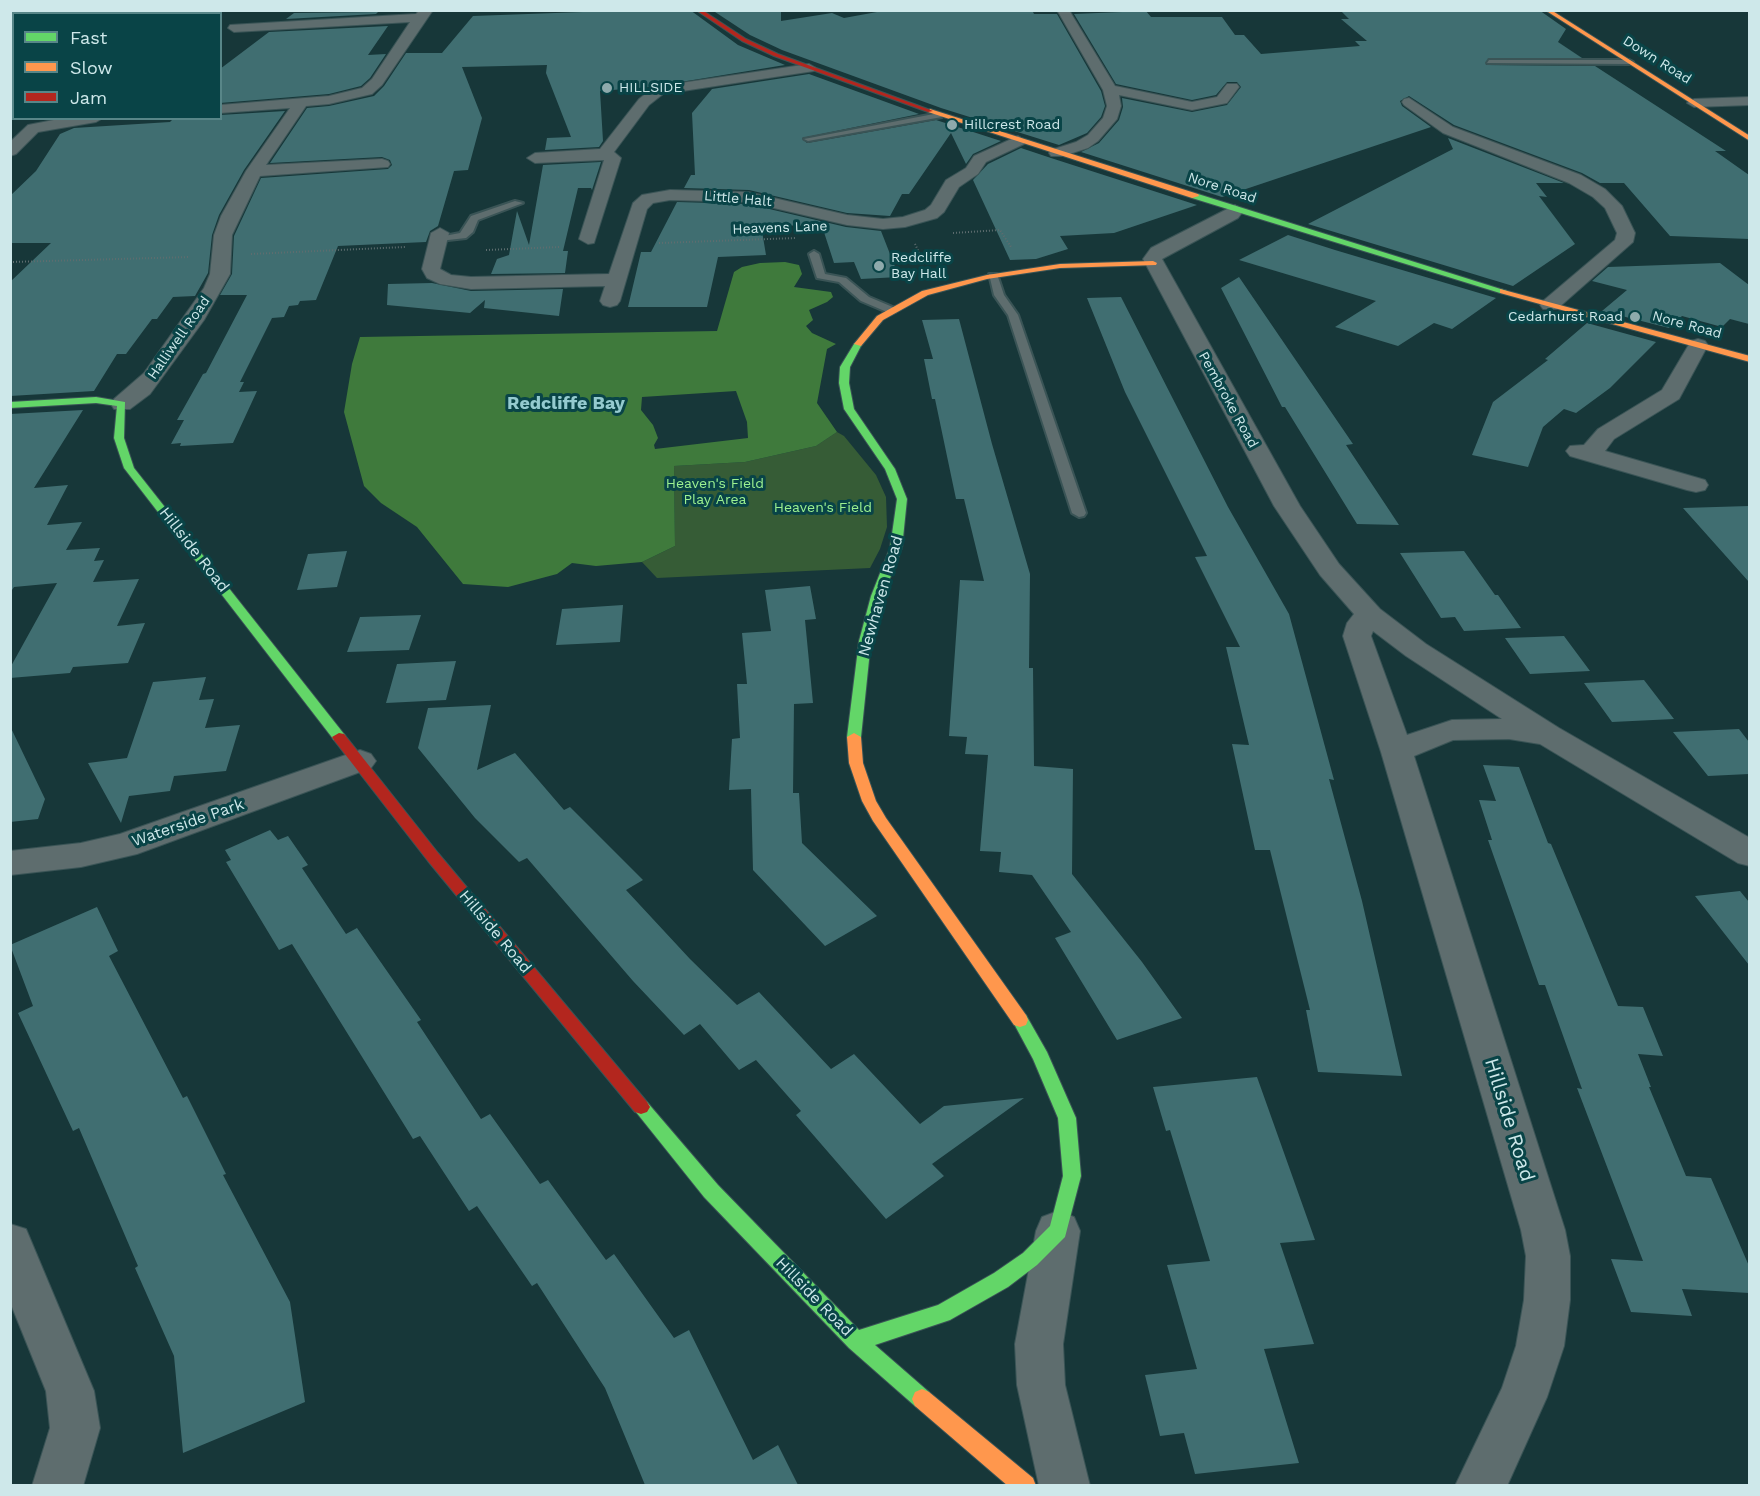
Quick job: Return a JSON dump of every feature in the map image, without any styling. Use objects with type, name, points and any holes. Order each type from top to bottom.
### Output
[{"type":"street","name":"Nore Road","points":[[698,10],[744,40],[809,68],[939,115],[1235,210],[1550,305],[1749,359]]},
{"type":"street","points":[[1057,153],[1082,145],[1101,130],[1110,119],[1114,106],[1110,90],[1063,10]]},
{"type":"street","name":"Down Road","points":[[1546,10],[1749,139]]},
{"type":"street","points":[[222,32],[235,26],[423,14]]},
{"type":"street","points":[[222,109],[347,97],[371,88],[423,14]]},
{"type":"street","points":[[535,158],[604,153],[610,149],[644,102],[659,90],[809,68]]},
{"type":"street","points":[[1110,90],[1135,93],[1192,106],[1217,102],[1229,91],[1249,97]]},
{"type":"street","points":[[1694,103],[1749,101]]},
{"type":"street","name":"Halliwell Road","points":[[122,404],[152,378],[214,288],[222,263],[223,235],[254,171],[301,103]]},
{"type":"street","points":[[1440,110],[1414,106],[1456,133],[1575,179],[1599,193],[1613,206],[1626,233],[1624,242],[1557,296],[1550,305]]},
{"type":"street","points":[[10,151],[33,128],[79,120]]},
{"type":"street","name":"Little Halt","points":[[610,301],[639,207],[655,197],[748,197],[847,220],[883,224],[914,220],[934,211],[952,184],[972,171],[983,157],[1018,141]]},
{"type":"street","points":[[588,239],[613,158],[604,153]]},
{"type":"street","points":[[254,171],[382,164]]},
{"type":"street","points":[[1153,263],[1154,254],[1232,214],[1235,210]]},
{"type":"street","points":[[415,243],[439,238],[431,270],[436,276],[451,281],[471,283],[618,280]]},
{"type":"street","name":"Newhaven Road","points":[[1065,1485],[1041,1385],[1039,1344],[1045,1297],[1072,1176],[1069,1135],[1061,1100],[1021,1021],[880,821],[869,801],[856,763],[854,741],[865,641],[878,596],[896,548],[902,499],[890,469],[849,409],[844,373],[847,361],[862,337],[891,310],[934,291],[993,276],[1077,264],[1153,263]]},
{"type":"street","name":"Pembroke Road","points":[[1153,263],[1287,506],[1329,569],[1370,615]]},
{"type":"street","points":[[1696,485],[1583,453],[1606,434],[1671,394],[1698,345]]},
{"type":"street","points":[[10,405],[96,400],[122,404]]},
{"type":"street","name":"Hillside Road","points":[[122,404],[119,438],[129,468],[360,761],[433,858],[711,1191],[856,1341],[1001,1468],[1025,1485]]},
{"type":"street","points":[[1370,615],[1416,650],[1548,735],[1749,854]]},
{"type":"street","name":"Hillside Road","points":[[1370,615],[1361,623],[1357,636],[1397,752],[1543,1230],[1548,1256],[1547,1300],[1540,1346],[1522,1397],[1480,1485]]},
{"type":"street","points":[[1397,752],[1431,736],[1473,728],[1548,735]]},
{"type":"street","name":"Waterside Park","points":[[10,863],[81,855],[125,845],[360,761]]},
{"type":"street","points":[[856,1341],[897,1330],[943,1313],[1001,1280],[1030,1259],[1059,1230]]},
{"type":"street","points":[[10,1244],[70,1391],[75,1428],[66,1464],[57,1485]]},
{"type":"lane","points":[[1489,62],[1629,62]]},
{"type":"lane","points":[[808,139],[939,115]]},
{"type":"lane","points":[[439,238],[463,236],[468,232],[474,218],[518,203]]},
{"type":"lane","points":[[814,254],[820,276],[842,280],[865,299],[891,310]]},
{"type":"lane","points":[[993,276],[999,295],[1013,315],[1079,513]]},
{"type":"path","points":[[942,233],[1001,231],[1025,272]]},
{"type":"path","name":"Heavens Lane","points":[[653,243],[804,238]]},
{"type":"path","points":[[912,239],[934,291]]},
{"type":"path","points":[[263,254],[412,247],[415,243]]},
{"type":"path","points":[[477,251],[565,247]]},
{"type":"path","points":[[10,262],[176,257]]},
{"type":"green space","points":[[785,262],[799,265],[802,274],[794,287],[831,292],[833,297],[827,302],[809,310],[813,320],[806,326],[812,333],[836,344],[827,349],[817,403],[837,432],[816,446],[745,462],[674,466],[675,546],[642,562],[596,566],[572,563],[557,574],[508,587],[463,584],[417,527],[381,503],[364,486],[344,412],[352,364],[360,337],[717,331],[734,272],[742,267],[760,263]],"holes":[[[736,391],[747,422],[748,438],[655,449],[654,445],[658,438],[653,425],[641,410],[642,397]]]},
{"type":"green space","name":"Heaven's Field","points":[[837,432],[844,436],[876,475],[886,497],[887,527],[880,549],[870,568],[657,578],[642,562],[675,546],[674,466],[745,462],[816,446]]},
{"type":"water","points":[[11,10],[103,10],[102,12],[12,12],[11,49]]},
{"type":"building","points":[[690,10],[738,45],[785,65],[650,87],[600,91],[603,141],[599,147],[545,150],[547,138],[571,137],[546,73],[547,65],[462,67],[482,118],[468,170],[454,171],[438,226],[430,231],[426,242],[338,246],[316,300],[300,301],[298,305],[289,306],[284,317],[272,318],[240,382],[244,382],[239,392],[257,391],[233,443],[180,446],[181,443],[171,444],[184,420],[177,420],[203,374],[206,373],[247,295],[220,295],[232,274],[234,236],[261,178],[388,169],[392,165],[390,160],[382,157],[270,163],[307,108],[329,106],[374,96],[384,86],[406,53],[442,53],[473,16]]},
{"type":"building","points":[[712,10],[781,10],[781,21],[832,13],[844,18],[888,10],[1032,10],[1034,14],[1057,14],[1101,91],[1105,106],[1101,117],[1087,133],[1059,145],[941,108],[782,50],[750,35]]},
{"type":"building","points":[[1340,10],[1539,10],[1566,29],[1558,42],[1582,58],[1489,58],[1486,65],[1595,66],[1726,151],[1715,151],[1749,175],[1749,239],[1670,236],[1624,183],[1600,183],[1582,173],[1454,125],[1409,96],[1400,101],[1402,106],[1431,127],[1222,197],[1081,152],[1099,143],[1119,120],[1123,107],[1122,98],[1192,112],[1227,105],[1241,87],[1237,82],[1227,82],[1216,95],[1192,100],[1116,84],[1074,14],[1146,11],[1151,17],[1222,17],[1235,35],[1244,35],[1261,54],[1360,46],[1355,41],[1367,41],[1341,19],[1349,19]]},
{"type":"building","points":[[378,12],[376,14],[286,19],[294,13]]},
{"type":"building","points":[[388,26],[368,55],[386,54],[370,78],[361,86],[329,94],[222,103],[222,67],[269,32]]},
{"type":"building","points":[[809,74],[919,114],[802,138],[807,143],[936,120],[1001,141],[973,154],[966,164],[951,133],[909,194],[902,194],[890,216],[847,213],[749,190],[684,188],[691,175],[695,175],[692,113],[712,89]]},
{"type":"building","points":[[285,111],[244,170],[219,215],[212,235],[208,273],[195,296],[173,297],[157,319],[152,319],[126,354],[117,354],[94,391],[10,396],[10,282],[51,243],[10,243],[10,196],[36,171],[60,134],[74,128],[170,122],[172,120],[222,120],[222,115]]},
{"type":"building","points":[[1448,138],[1564,183],[1536,183],[1547,197],[1539,196],[1575,244],[1513,286],[1308,224],[1453,149]]},
{"type":"building","points":[[1021,148],[1197,205],[1114,233],[1060,236],[1068,249],[1036,259],[1010,260],[973,180],[988,164]]},
{"type":"building","points":[[601,162],[592,190],[591,188],[578,188],[563,251],[568,251],[565,273],[491,274],[497,259],[509,255],[517,211],[529,245],[543,165]]},
{"type":"building","points":[[677,202],[748,204],[846,227],[881,231],[899,277],[861,279],[854,262],[834,263],[822,226],[761,225],[766,255],[718,257],[707,307],[628,307],[641,252],[651,252]]},
{"type":"building","points":[[1288,235],[1496,298],[1452,329],[1434,323],[1398,346],[1335,327],[1376,301],[1239,260]]},
{"type":"building","points":[[1720,263],[1749,285],[1749,324],[1730,319],[1722,327],[1682,316],[1669,328],[1602,311],[1627,290],[1592,281],[1608,267]]},
{"type":"building","points":[[1239,277],[1353,444],[1346,445],[1399,525],[1357,524],[1285,407],[1282,407],[1221,288]]},
{"type":"building","points":[[432,283],[471,291],[563,289],[559,316],[484,308],[485,300],[470,313],[387,305],[388,284]]},
{"type":"building","points":[[1121,297],[1228,507],[1289,614],[1334,780],[1329,779],[1362,901],[1402,1076],[1318,1072],[1306,1010],[1310,1010],[1270,850],[1255,850],[1232,744],[1249,745],[1226,647],[1240,647],[1195,557],[1207,556],[1125,392],[1087,298]]},
{"type":"building","points":[[959,319],[1030,574],[1029,668],[1033,668],[1034,766],[1073,769],[1072,874],[1142,962],[1182,1018],[1117,1040],[1055,938],[1071,932],[1032,875],[999,872],[1001,852],[980,851],[988,755],[965,754],[967,737],[949,736],[960,580],[984,581],[964,499],[956,499],[935,399],[932,399],[924,359],[933,359],[922,320]]},
{"type":"building","points":[[1587,323],[1656,342],[1610,388],[1576,413],[1564,409],[1543,427],[1528,467],[1472,455],[1493,402],[1548,360],[1545,359]]},
{"type":"building","points":[[83,410],[34,488],[68,485],[47,525],[82,522],[66,550],[100,548],[94,561],[104,560],[93,582],[139,579],[117,626],[145,623],[128,663],[73,667],[70,673],[10,678],[10,668],[57,583],[14,587],[10,593],[10,414]]},
{"type":"building","points":[[1749,506],[1749,582],[1683,508]]},
{"type":"building","points":[[347,551],[337,587],[297,590],[308,554]]},
{"type":"building","points":[[1464,551],[1521,628],[1464,631],[1455,617],[1441,618],[1400,553]]},
{"type":"building","points":[[810,586],[816,619],[805,620],[813,703],[794,704],[793,793],[799,793],[802,843],[877,916],[825,946],[753,870],[751,789],[729,790],[732,739],[740,738],[737,684],[747,684],[742,633],[771,631],[765,590]]},
{"type":"building","points":[[623,605],[620,642],[556,645],[562,609]]},
{"type":"building","points":[[421,615],[409,650],[347,652],[360,617]]},
{"type":"building","points":[[1564,636],[1590,671],[1530,674],[1505,638]]},
{"type":"building","points":[[456,661],[446,700],[386,703],[397,664]]},
{"type":"building","points":[[206,677],[199,700],[214,699],[205,728],[240,725],[226,771],[174,776],[170,791],[129,796],[121,823],[88,763],[127,758],[153,682]]},
{"type":"building","points":[[1644,680],[1674,719],[1612,722],[1584,683]]},
{"type":"building","points":[[491,705],[477,770],[515,753],[564,810],[570,807],[643,880],[626,890],[690,959],[737,1005],[759,992],[831,1069],[854,1054],[920,1124],[944,1106],[1024,1098],[932,1164],[944,1176],[886,1219],[796,1115],[801,1111],[756,1060],[739,1070],[700,1024],[684,1035],[633,981],[527,858],[519,862],[475,818],[418,748],[428,708]]},
{"type":"building","points":[[10,726],[45,799],[38,819],[10,822]]},
{"type":"building","points":[[1739,729],[1749,742],[1749,774],[1708,776],[1673,732]]},
{"type":"building","points":[[1483,765],[1519,767],[1548,843],[1551,844],[1618,1006],[1643,1007],[1663,1056],[1638,1054],[1651,1087],[1649,1087],[1686,1176],[1711,1178],[1749,1266],[1749,1293],[1682,1289],[1692,1316],[1631,1312],[1611,1259],[1643,1261],[1577,1088],[1582,1089],[1545,985],[1539,985],[1488,840],[1492,840],[1479,800],[1496,801]]},
{"type":"building","points":[[270,830],[278,840],[288,836],[308,865],[302,868],[346,934],[357,928],[421,1020],[417,1022],[481,1119],[490,1114],[540,1184],[548,1180],[606,1260],[614,1254],[674,1338],[689,1330],[753,1460],[778,1445],[798,1485],[645,1485],[605,1388],[537,1283],[532,1286],[477,1206],[469,1211],[420,1136],[413,1139],[292,944],[279,950],[226,862],[231,860],[225,850]]},
{"type":"building","points":[[1740,891],[1749,902],[1749,965],[1695,896]]},
{"type":"building","points":[[97,907],[118,951],[109,956],[183,1098],[187,1096],[226,1174],[223,1175],[290,1302],[305,1402],[183,1453],[174,1356],[135,1268],[138,1266],[79,1128],[73,1131],[18,1013],[33,1006],[10,945]]},
{"type":"building","points":[[1257,1077],[1315,1240],[1280,1243],[1314,1344],[1264,1349],[1299,1463],[1195,1474],[1184,1433],[1160,1436],[1145,1375],[1197,1369],[1167,1265],[1210,1261],[1170,1130],[1166,1131],[1153,1087]]},
{"type":"traffic: fast","points":[[1195,196],[1503,291]]},
{"type":"traffic: fast","points":[[854,737],[865,641],[877,596],[896,548],[902,499],[890,469],[849,409],[844,383],[845,367],[858,344]]},
{"type":"traffic: fast","points":[[10,405],[96,400],[122,404],[119,438],[129,468],[339,737]]},
{"type":"traffic: fast","points":[[856,1341],[943,1313],[1001,1280],[1030,1259],[1058,1231],[1072,1176],[1067,1118],[1041,1057],[1020,1020]]},
{"type":"traffic: fast","points":[[641,1107],[711,1191],[856,1341],[922,1399]]},
{"type":"traffic: slow","points":[[1547,10],[1750,139]]},
{"type":"traffic: slow","points":[[930,111],[1195,196]]},
{"type":"traffic: slow","points":[[858,344],[880,318],[925,293],[987,277],[1060,266],[1153,263]]},
{"type":"traffic: slow","points":[[1503,291],[1750,359]]},
{"type":"traffic: slow","points":[[854,737],[856,763],[869,801],[880,821],[1020,1020]]},
{"type":"traffic: slow","points":[[922,1399],[1025,1486]]},
{"type":"traffic: jam","points":[[698,10],[744,40],[776,55],[930,111]]},
{"type":"traffic: jam","points":[[339,737],[433,857],[641,1107]]},
{"type":"place","name":"HILLSIDE","points":[[607,88]]},
{"type":"place","name":"Hillcrest Road","points":[[952,125]]},
{"type":"place","name":"Redcliffe Bay Hall","points":[[879,266]]},
{"type":"place","name":"Cedarhurst Road","points":[[1635,317]]},
{"type":"district","name":"Redcliffe Bay","points":[[566,404]]},
{"type":"park label","name":"Heaven's Field Play Area","points":[[715,492]]}]
